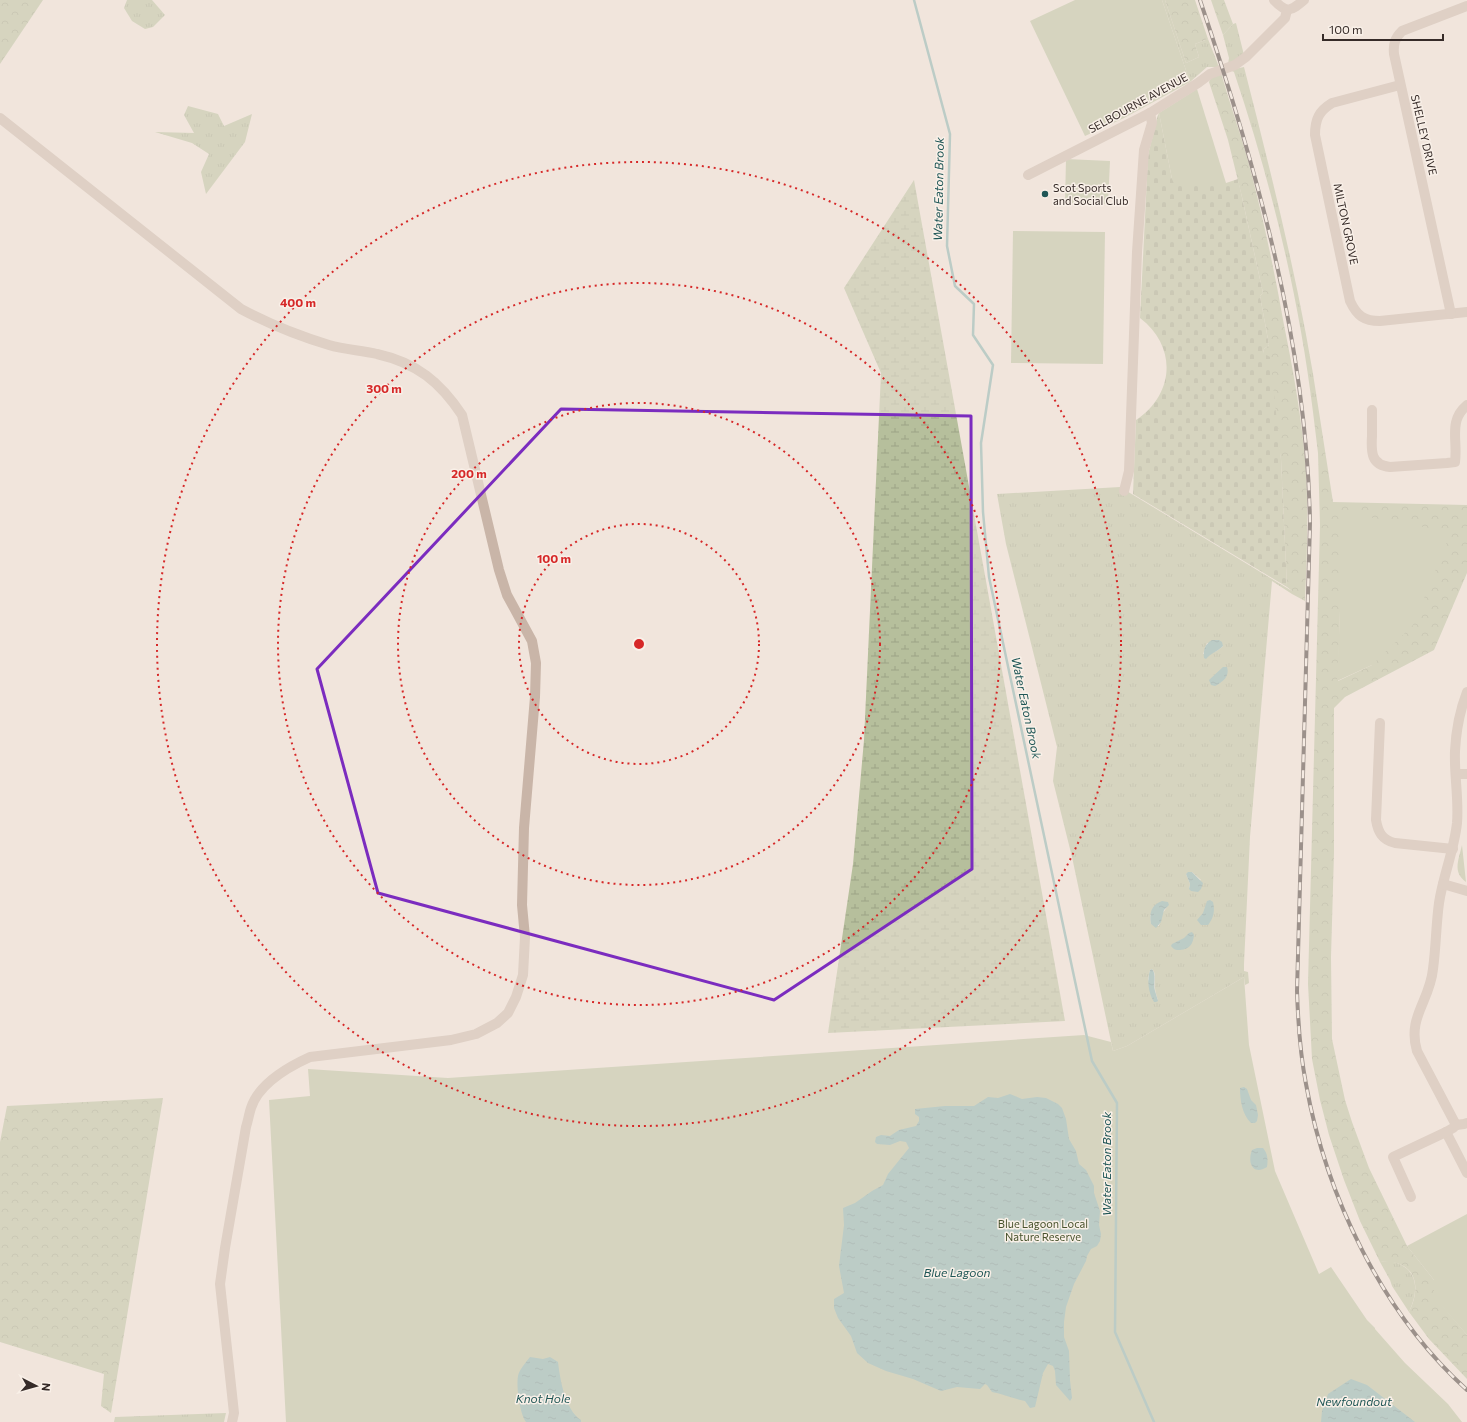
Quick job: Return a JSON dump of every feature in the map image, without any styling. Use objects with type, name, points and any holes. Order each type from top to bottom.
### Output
[{"type":"street","points":[[1274,0],[1280,7],[1287,10]]},
{"type":"street","name":"SELBOURNE AVENUE","points":[[1028,175],[1150,113],[1198,84],[1210,74],[1235,65],[1243,60],[1284,18],[1287,10],[1294,9],[1304,0]]},
{"type":"street","name":"SHELLEY DRIVE","points":[[1451,314],[1400,85],[1393,46],[1396,37],[1402,31],[1467,6]]},
{"type":"street","name":"MILTON GROVE","points":[[1400,85],[1332,103],[1324,108],[1318,116],[1315,125],[1317,142],[1350,301],[1354,310],[1362,318],[1371,321],[1467,312]]},
{"type":"street","points":[[1124,491],[1129,471],[1137,252],[1144,150],[1152,122],[1150,113]]},
{"type":"street","points":[[0,118],[241,309],[262,320],[329,345],[348,350],[376,354],[402,361],[430,377],[449,396],[462,415],[499,570],[507,595],[532,641],[536,663],[535,697],[524,828],[522,905],[525,937],[523,975],[516,997],[508,1013],[497,1023],[476,1034],[451,1040],[310,1057],[295,1064],[270,1081],[258,1094],[251,1107],[246,1127],[220,1284],[234,1413],[232,1422]]},
{"type":"street","points":[[1372,410],[1373,457],[1378,463],[1390,467],[1455,462],[1456,418],[1461,410],[1467,405]]},
{"type":"street","points":[[1456,1125],[1417,1051],[1414,1036],[1416,1021],[1430,988],[1433,972],[1439,903],[1453,849],[1458,809],[1455,751],[1460,713],[1467,692]]},
{"type":"street","points":[[1380,723],[1376,820],[1378,829],[1382,836],[1388,841],[1395,843],[1453,849]]},
{"type":"street","points":[[1456,774],[1467,774]]},
{"type":"street","points":[[1443,884],[1467,891]]},
{"type":"street","points":[[1411,1197],[1393,1157],[1446,1132],[1456,1125],[1467,1123]]},
{"type":"street","points":[[1446,1132],[1467,1173]]},
{"type":"highlighted area","points":[[561,409],[971,416],[972,869],[774,1000],[378,893],[317,669]]},
{"type":"green space","points":[[0,0],[43,0],[0,64]]},
{"type":"green space","points":[[127,0],[152,0],[165,15],[153,27],[145,29],[132,21],[124,8]]},
{"type":"green space","points":[[1075,0],[1162,0],[1190,82],[1124,118],[1085,136],[1030,21]]},
{"type":"green space","points":[[1162,0],[1165,0],[1186,63],[1199,57],[1195,44],[1208,39],[1219,67],[1207,67],[1190,82]]},
{"type":"green space","points":[[1165,0],[1195,0],[1208,39],[1195,44],[1199,57],[1186,63]]},
{"type":"green space","points":[[1211,0],[1224,0],[1233,24],[1223,35]]},
{"type":"green space","points":[[1236,23],[1244,55],[1228,64],[1229,58],[1223,35],[1233,24]]},
{"type":"green space","points":[[1244,67],[1276,195],[1295,281],[1319,412],[1313,412],[1292,283],[1272,198],[1234,72],[1230,70]]},
{"type":"green space","points":[[1221,73],[1247,157],[1263,219],[1291,358],[1305,459],[1307,494],[1307,548],[1305,601],[1292,594],[1292,591],[1287,587],[1281,459],[1263,353],[1264,349],[1269,345],[1260,296],[1263,293],[1228,140],[1209,82],[1211,78]]},
{"type":"green space","points":[[1197,89],[1226,183],[1174,184],[1172,179],[1159,113]]},
{"type":"green space","points":[[188,106],[218,114],[224,126],[252,114],[245,142],[206,194],[201,172],[209,154],[192,143],[155,132],[194,133],[184,115]]},
{"type":"green space","points":[[1159,113],[1172,179],[1226,183],[1238,179],[1263,293],[1260,296],[1269,345],[1264,349],[1263,353],[1270,357],[1281,459],[1287,587],[1133,494],[1136,420],[1149,410],[1158,398],[1164,384],[1166,370],[1165,356],[1161,343],[1152,330],[1140,318],[1148,157]]},
{"type":"green space","points":[[1066,159],[1110,161],[1108,204],[1065,203]]},
{"type":"green space","points":[[914,180],[1065,1021],[828,1033],[853,864],[864,740],[881,373],[844,288]]},
{"type":"green space","points":[[1013,231],[1105,232],[1103,364],[1011,363]]},
{"type":"green space","points":[[1313,412],[1319,412],[1333,502],[1467,505],[1467,573],[1434,650],[1345,697],[1334,708],[1334,853],[1331,957],[1332,1039],[1345,1100],[1352,1122],[1369,1168],[1407,1246],[1434,1280],[1435,1297],[1467,1335],[1467,1379],[1429,1339],[1409,1312],[1413,1302],[1415,1283],[1408,1269],[1392,1262],[1380,1262],[1360,1221],[1329,1135],[1312,1059],[1308,984],[1320,525],[1318,453]],"holes":[[[1340,512],[1372,665],[1338,681]]]},
{"type":"green space","points":[[1120,487],[1292,591],[1292,594],[1272,581],[1250,837],[1244,964],[1244,971],[1248,972],[1249,983],[1245,985],[1244,977],[1127,1046],[1113,1051],[1072,857],[1053,781],[1057,747],[1006,544],[997,494]],"holes":[[[1207,643],[1223,646],[1214,652],[1203,654]],[[1192,872],[1201,880],[1189,889],[1190,884],[1186,874]],[[1167,907],[1162,914],[1159,926],[1151,924],[1150,915]],[[1152,969],[1154,971],[1155,990],[1158,1001],[1148,979],[1150,970]]]},
{"type":"green space","points":[[1340,512],[1451,532],[1413,625],[1372,665],[1337,681],[1340,611]]},
{"type":"green space","points":[[1462,845],[1466,882],[1459,874],[1458,870],[1458,860]]},
{"type":"green space","name":"Blue Lagoon Local Nature Reserve","points":[[1244,977],[1249,1045],[1275,1171],[1319,1274],[1331,1267],[1367,1320],[1405,1363],[1448,1404],[1462,1422],[286,1422],[269,1100],[310,1096],[308,1069],[448,1078],[1084,1035],[1111,1042],[1113,1051],[1127,1046]]},
{"type":"green space","points":[[163,1098],[111,1413],[101,1406],[104,1374],[0,1342],[0,1142],[7,1106]]},
{"type":"green space","points":[[1467,1214],[1467,1335],[1434,1297],[1434,1280],[1407,1246]]},
{"type":"green space","points":[[1389,1261],[1406,1268],[1411,1273],[1414,1280],[1415,1295],[1409,1312],[1392,1286],[1380,1262]]},
{"type":"green space","points":[[226,1413],[224,1422],[114,1422],[115,1417]]},
{"type":"water","points":[[1212,640],[1219,640],[1222,642],[1223,646],[1206,659],[1204,658],[1204,650],[1206,645]]},
{"type":"water","points":[[1223,667],[1227,667],[1227,676],[1221,683],[1215,686],[1211,685],[1209,680]]},
{"type":"water","points":[[1188,872],[1192,872],[1203,883],[1198,892],[1191,891],[1189,889],[1190,884],[1186,874]]},
{"type":"water","points":[[1210,900],[1214,905],[1213,917],[1208,925],[1201,925],[1197,920],[1203,913],[1207,901]]},
{"type":"water","points":[[1162,901],[1168,902],[1169,905],[1164,910],[1161,922],[1156,928],[1151,924],[1150,916],[1153,907]]},
{"type":"water","points":[[1192,932],[1194,938],[1189,947],[1177,950],[1171,946],[1172,944]]},
{"type":"water","points":[[1152,969],[1158,1001],[1156,1002],[1154,1002],[1150,994],[1148,982],[1150,970]]},
{"type":"water","points":[[1244,1087],[1247,1089],[1251,1100],[1256,1105],[1258,1115],[1255,1123],[1251,1123],[1245,1115],[1242,1107],[1240,1088]]},
{"type":"water","name":"Blue Lagoon","points":[[1010,1094],[1022,1099],[1037,1097],[1046,1098],[1058,1104],[1062,1108],[1066,1119],[1069,1139],[1076,1151],[1079,1164],[1086,1170],[1094,1186],[1094,1193],[1100,1211],[1100,1241],[1097,1246],[1091,1249],[1087,1256],[1074,1284],[1066,1307],[1064,1337],[1069,1351],[1072,1398],[1070,1401],[1056,1385],[1055,1371],[1053,1366],[1048,1364],[1043,1373],[1035,1407],[1030,1408],[1025,1401],[992,1392],[985,1384],[980,1389],[957,1387],[941,1391],[868,1363],[857,1353],[851,1336],[838,1318],[834,1308],[834,1299],[844,1293],[839,1266],[844,1225],[843,1208],[855,1203],[883,1185],[888,1174],[909,1148],[906,1142],[900,1141],[890,1145],[877,1144],[875,1142],[876,1137],[881,1135],[890,1136],[899,1130],[916,1126],[919,1121],[919,1117],[915,1114],[915,1109],[945,1106],[974,1106],[988,1097],[998,1098]]},
{"type":"water","points":[[1263,1148],[1267,1155],[1267,1167],[1258,1170],[1252,1167],[1250,1159],[1252,1150]]},
{"type":"water","name":"Knot Hole","points":[[530,1357],[543,1359],[550,1357],[558,1362],[560,1377],[567,1402],[581,1422],[526,1422],[520,1407],[518,1376]]},
{"type":"water","name":"Newfoundout","points":[[1351,1379],[1367,1385],[1415,1422],[1321,1422],[1322,1411],[1328,1394]]},
{"type":"waterway","name":"Water Eaton Brook","points":[[914,0],[950,134],[947,246],[955,286],[974,304],[973,335],[993,365],[981,443],[983,512],[989,577],[1092,1061],[1117,1103],[1115,1332],[1154,1422]]},
{"type":"railway","points":[[1200,0],[1241,128],[1275,258],[1289,323],[1300,390],[1307,456],[1310,523],[1297,991],[1302,1061],[1306,1084],[1315,1126],[1328,1168],[1343,1210],[1362,1250],[1384,1289],[1409,1325],[1436,1359],[1467,1390]]},
{"type":"place","name":"Scot Sports and Social Club","points":[[1045,194]]}]
